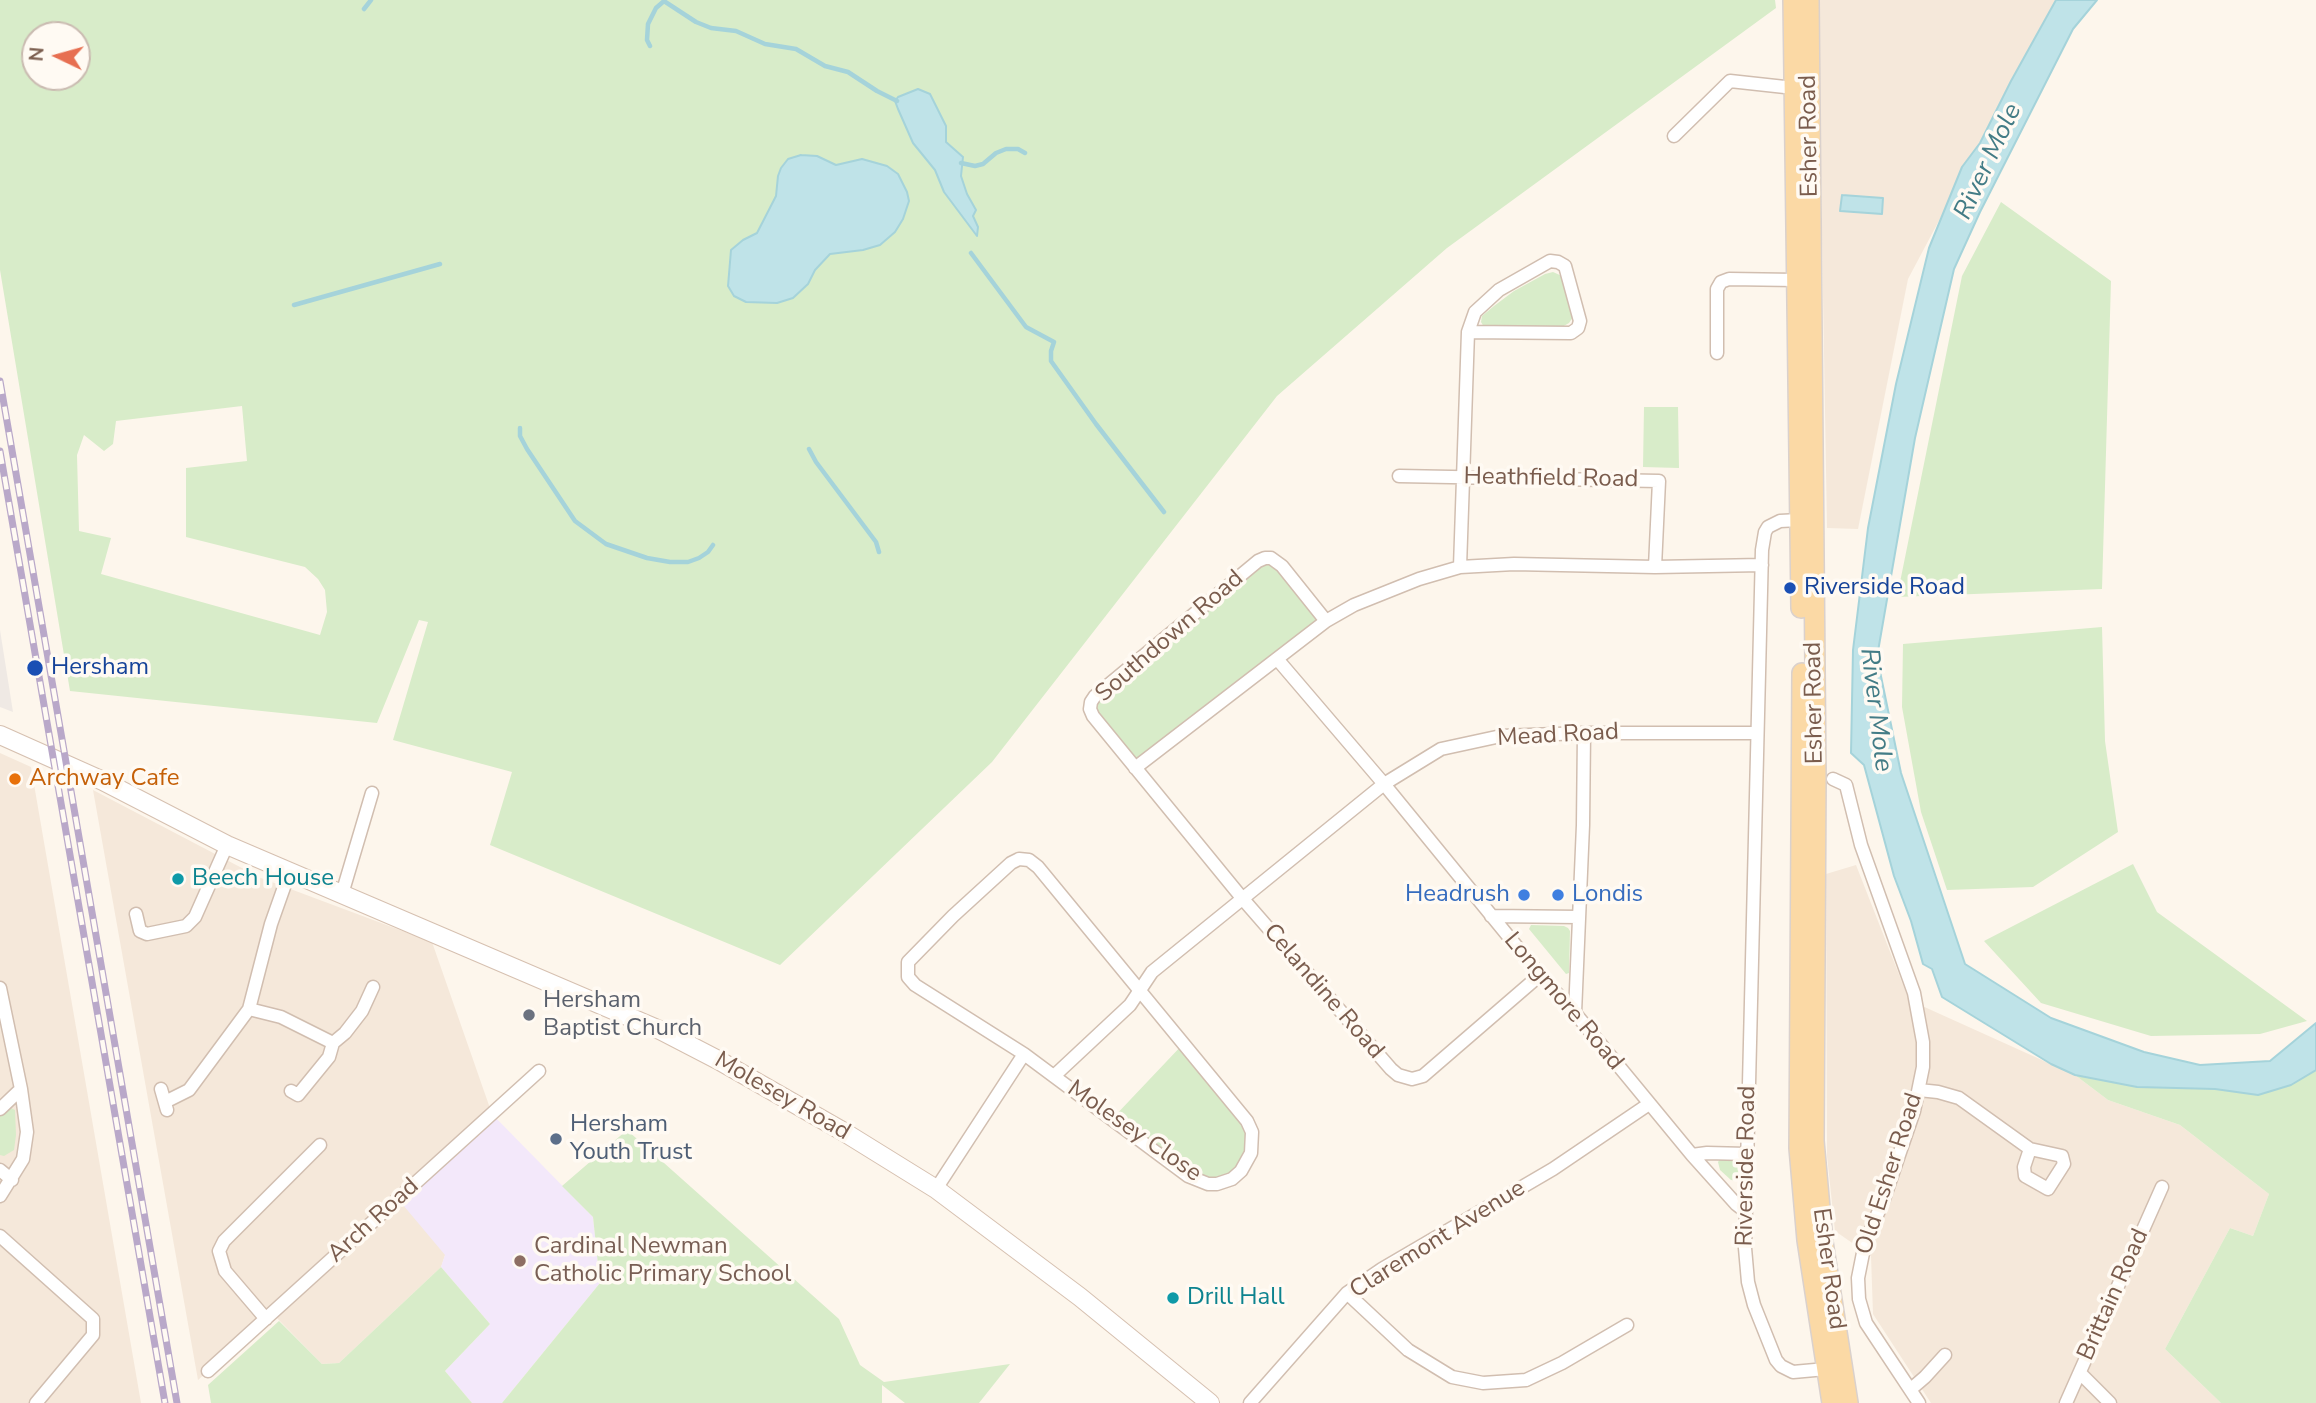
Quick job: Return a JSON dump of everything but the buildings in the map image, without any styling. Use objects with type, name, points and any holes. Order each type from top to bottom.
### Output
[{"type":"main road","name":"Esher Road","points":[[1794,0],[1802,780],[1799,1148],[1807,1240],[1832,1403]]},
{"type":"main road","name":"Esher Road","points":[[1808,0],[1816,765],[1814,1141],[1823,1242],[1848,1403]]},
{"type":"street","points":[[1674,136],[1730,81],[1794,88]]},
{"type":"street","points":[[1460,568],[1468,332],[1475,312],[1499,290],[1550,261],[1558,261],[1565,266],[1580,321],[1578,328],[1571,333],[1468,332]]},
{"type":"street","points":[[1717,353],[1717,289],[1721,282],[1729,279],[1797,280]]},
{"type":"street","name":"Heathfield Road","points":[[1399,476],[1659,481],[1655,567]]},
{"type":"street","name":"Riverside Road","points":[[1799,520],[1780,521],[1768,527],[1763,539],[1745,1248],[1748,1282],[1776,1360],[1787,1370],[1800,1372],[1826,1369]]},
{"type":"street","name":"Southdown Road","points":[[1135,768],[1093,716],[1091,702],[1258,561],[1271,558],[1282,566],[1326,621]]},
{"type":"street","points":[[1135,768],[1326,621],[1354,604],[1388,590],[1460,568],[1514,564],[1655,567],[1762,565]]},
{"type":"street","name":"Longmore Road","points":[[1278,660],[1692,1155],[1745,1211]]},
{"type":"street","points":[[1575,1013],[1584,733]]},
{"type":"street","name":"Mead Road","points":[[1140,990],[1153,972],[1384,784],[1441,749],[1501,736],[1756,733]]},
{"type":"street","name":"Molesey Road","points":[[0,735],[103,781],[226,845],[662,1031],[718,1060],[844,1132],[936,1189],[1080,1297],[1210,1403]]},
{"type":"street","name":"Celandine Road","points":[[1135,768],[1242,898],[1398,1075],[1412,1079],[1423,1076],[1540,975]]},
{"type":"street","name":"Old Esher Road","points":[[1833,779],[1846,785],[1865,857],[1914,993],[1924,1055],[1909,1129],[1865,1243],[1858,1278],[1859,1299],[1866,1323],[1919,1403]]},
{"type":"street","points":[[342,894],[372,793]]},
{"type":"street","points":[[136,914],[140,931],[147,934],[186,926],[195,917],[226,845]]},
{"type":"street","name":"Molesey Close","points":[[1019,859],[1030,860],[1038,867],[1247,1121],[1252,1132],[1251,1153],[1241,1171],[1232,1179],[1208,1184],[1188,1176],[1024,1054],[915,985],[908,977],[907,970],[908,962],[928,942],[1011,863],[1019,859]]},
{"type":"street","points":[[161,1089],[166,1106],[189,1090],[249,1009],[271,924],[289,873]]},
{"type":"street","points":[[1491,916],[1579,917]]},
{"type":"street","points":[[292,1091],[298,1095],[329,1057],[333,1043],[345,1033],[362,1011],[373,987]]},
{"type":"street","points":[[0,988],[27,1132],[23,1159],[0,1196]]},
{"type":"street","name":"Molesey Close","points":[[1054,1076],[1130,1005],[1140,990]]},
{"type":"street","points":[[249,1009],[281,1017],[333,1043]]},
{"type":"street","points":[[936,1189],[1024,1054]]},
{"type":"street","name":"Arch Road","points":[[208,1371],[539,1071]]},
{"type":"street","points":[[0,1109],[21,1090]]},
{"type":"street","points":[[1919,1090],[1959,1098],[2029,1149]]},
{"type":"street","name":"Claremont Avenue","points":[[1250,1403],[1347,1293],[1382,1269],[1553,1169],[1649,1104]]},
{"type":"street","points":[[266,1318],[225,1271],[219,1251],[224,1241],[320,1145]]},
{"type":"street","points":[[1692,1155],[1747,1154]]},
{"type":"street","points":[[0,1170],[12,1180]]},
{"type":"street","name":"Brittain Road","points":[[2066,1403],[2162,1187]]},
{"type":"street","points":[[0,1236],[93,1320],[93,1335],[36,1403]]},
{"type":"street","points":[[1347,1293],[1408,1350],[1452,1377],[1483,1383],[1526,1380],[1562,1363],[1627,1325]]},
{"type":"street","points":[[1911,1388],[1945,1355]]},
{"type":"street","points":[[2080,1373],[2110,1403]]},
{"type":"shaded area","points":[[1818,0],[2056,0],[1908,279],[1858,529],[1827,528]]},
{"type":"shaded area","points":[[0,630],[13,712],[0,707]]},
{"type":"shaded area","points":[[0,753],[31,767],[141,1403],[0,1403]]},
{"type":"shaded area","points":[[93,790],[261,878],[432,942],[492,1114],[441,1267],[339,1363],[322,1364],[272,1313],[198,1380]]},
{"type":"shaded area","points":[[1856,865],[1909,1000],[2075,1075],[2108,1100],[2180,1125],[2269,1194],[2253,1236],[2230,1228],[2165,1349],[2221,1403],[1931,1403],[1873,1314],[1871,1256],[1835,1231],[1827,1156],[1826,874]]},
{"type":"shaded area","name":"Cardinal Newman Catholic Primary School","points":[[492,1114],[593,1217],[600,1283],[502,1403],[472,1403],[445,1371],[490,1324],[441,1267],[445,1255],[398,1199]]},
{"type":"green space","points":[[0,0],[1775,0],[1776,8],[1447,248],[1277,396],[992,762],[780,965],[490,845],[512,772],[393,740],[428,622],[419,620],[377,723],[70,691],[0,270]],"holes":[[[242,406],[247,461],[186,468],[186,537],[305,567],[325,590],[327,612],[320,635],[101,574],[111,538],[79,531],[77,455],[84,435],[104,451],[113,444],[116,421]]]},
{"type":"green space","points":[[2001,202],[2111,281],[2102,589],[1897,597],[1962,276]]},
{"type":"green space","points":[[1553,272],[1562,276],[1573,317],[1569,323],[1562,327],[1484,327],[1482,316],[1494,306],[1514,291]]},
{"type":"green space","points":[[1644,407],[1678,407],[1679,468],[1643,467]]},
{"type":"green space","points":[[1271,558],[1326,621],[1135,768],[1093,716],[1091,702]]},
{"type":"green space","points":[[2102,627],[2105,741],[2118,832],[2033,887],[1947,890],[1921,812],[1902,707],[1903,644]]},
{"type":"green space","points":[[2133,864],[2157,912],[2307,1021],[2260,1034],[2151,1036],[2041,1003],[1984,941]]},
{"type":"green space","points":[[1531,925],[1568,928],[1569,973],[1566,974],[1529,929]]},
{"type":"green space","points":[[1184,1043],[1252,1132],[1241,1171],[1208,1184],[1112,1119]]},
{"type":"green space","points":[[2316,1070],[2316,1403],[2221,1403],[2165,1349],[2230,1228],[2253,1236],[2269,1194],[2180,1125],[2108,1100],[2075,1075],[2137,1087],[2215,1089],[2258,1095],[2291,1085]]},
{"type":"green space","points":[[9,1107],[15,1110],[16,1135],[14,1150],[4,1156],[0,1155],[0,1110]]},
{"type":"green space","points":[[627,1130],[839,1319],[860,1365],[884,1382],[1010,1364],[979,1403],[905,1403],[882,1385],[882,1403],[502,1403],[600,1283],[593,1217],[562,1186]]},
{"type":"green space","points":[[1721,1158],[1739,1161],[1738,1181],[1731,1180],[1720,1170],[1718,1162]]},
{"type":"green space","points":[[441,1267],[490,1324],[445,1371],[472,1403],[211,1403],[208,1385],[279,1321],[322,1364],[339,1363]]},
{"type":"water","name":"River Mole","points":[[2056,0],[2097,0],[2073,29],[1954,269],[1915,438],[1877,657],[1901,773],[1965,964],[2051,1018],[2144,1052],[2200,1065],[2270,1061],[2316,1023],[2316,1070],[2291,1085],[2258,1095],[2215,1089],[2137,1087],[2075,1075],[2051,1064],[1942,997],[1932,969],[1923,964],[1894,876],[1864,765],[1851,753],[1853,650],[1868,528],[1896,384],[1929,248],[1962,167],[1980,143]]},
{"type":"water","points":[[918,89],[930,94],[946,126],[946,142],[963,157],[961,176],[976,210],[973,216],[978,227],[977,236],[944,192],[935,170],[913,143],[898,109],[895,101],[898,97]]},
{"type":"water","points":[[801,155],[817,156],[836,165],[862,159],[887,166],[898,174],[907,192],[909,201],[903,219],[895,232],[880,245],[830,254],[815,270],[808,284],[793,298],[777,303],[746,302],[734,296],[728,286],[731,250],[757,233],[776,196],[781,168],[788,159]]},
{"type":"water","points":[[1842,195],[1883,198],[1882,214],[1840,211]]},
{"type":"waterway","points":[[364,9],[371,0]]},
{"type":"waterway","points":[[650,46],[647,40],[648,24],[656,8],[664,1],[696,22],[711,28],[736,31],[765,44],[796,49],[825,66],[848,72],[897,101]]},
{"type":"waterway","points":[[961,163],[975,166],[983,164],[996,153],[1006,149],[1018,149],[1025,153]]},
{"type":"waterway","points":[[971,253],[1026,327],[1054,342],[1051,361],[1164,512]]},
{"type":"waterway","points":[[294,305],[440,264]]},
{"type":"waterway","points":[[520,428],[520,436],[527,449],[575,521],[606,544],[647,558],[670,562],[688,562],[699,558],[713,545]]},
{"type":"waterway","points":[[809,449],[876,542],[879,552]]},
{"type":"railway","points":[[0,381],[177,1403]]},
{"type":"railway","points":[[0,451],[165,1403]]},
{"type":"place","name":"Riverside Road","points":[[1790,588]]},
{"type":"place","name":"Hersham","points":[[35,668]]},
{"type":"place","name":"Archway Cafe","points":[[15,779]]},
{"type":"place","name":"Beech House","points":[[178,879]]},
{"type":"place","name":"Headrush","points":[[1524,895]]},
{"type":"place","name":"Londis","points":[[1558,895]]},
{"type":"place","name":"Hersham Baptist Church","points":[[529,1015]]},
{"type":"place","name":"Hersham Youth Trust","points":[[556,1139]]},
{"type":"place","name":"Cardinal Newman Catholic Primary School","points":[[520,1261]]},
{"type":"place","name":"Drill Hall","points":[[1173,1298]]}]
